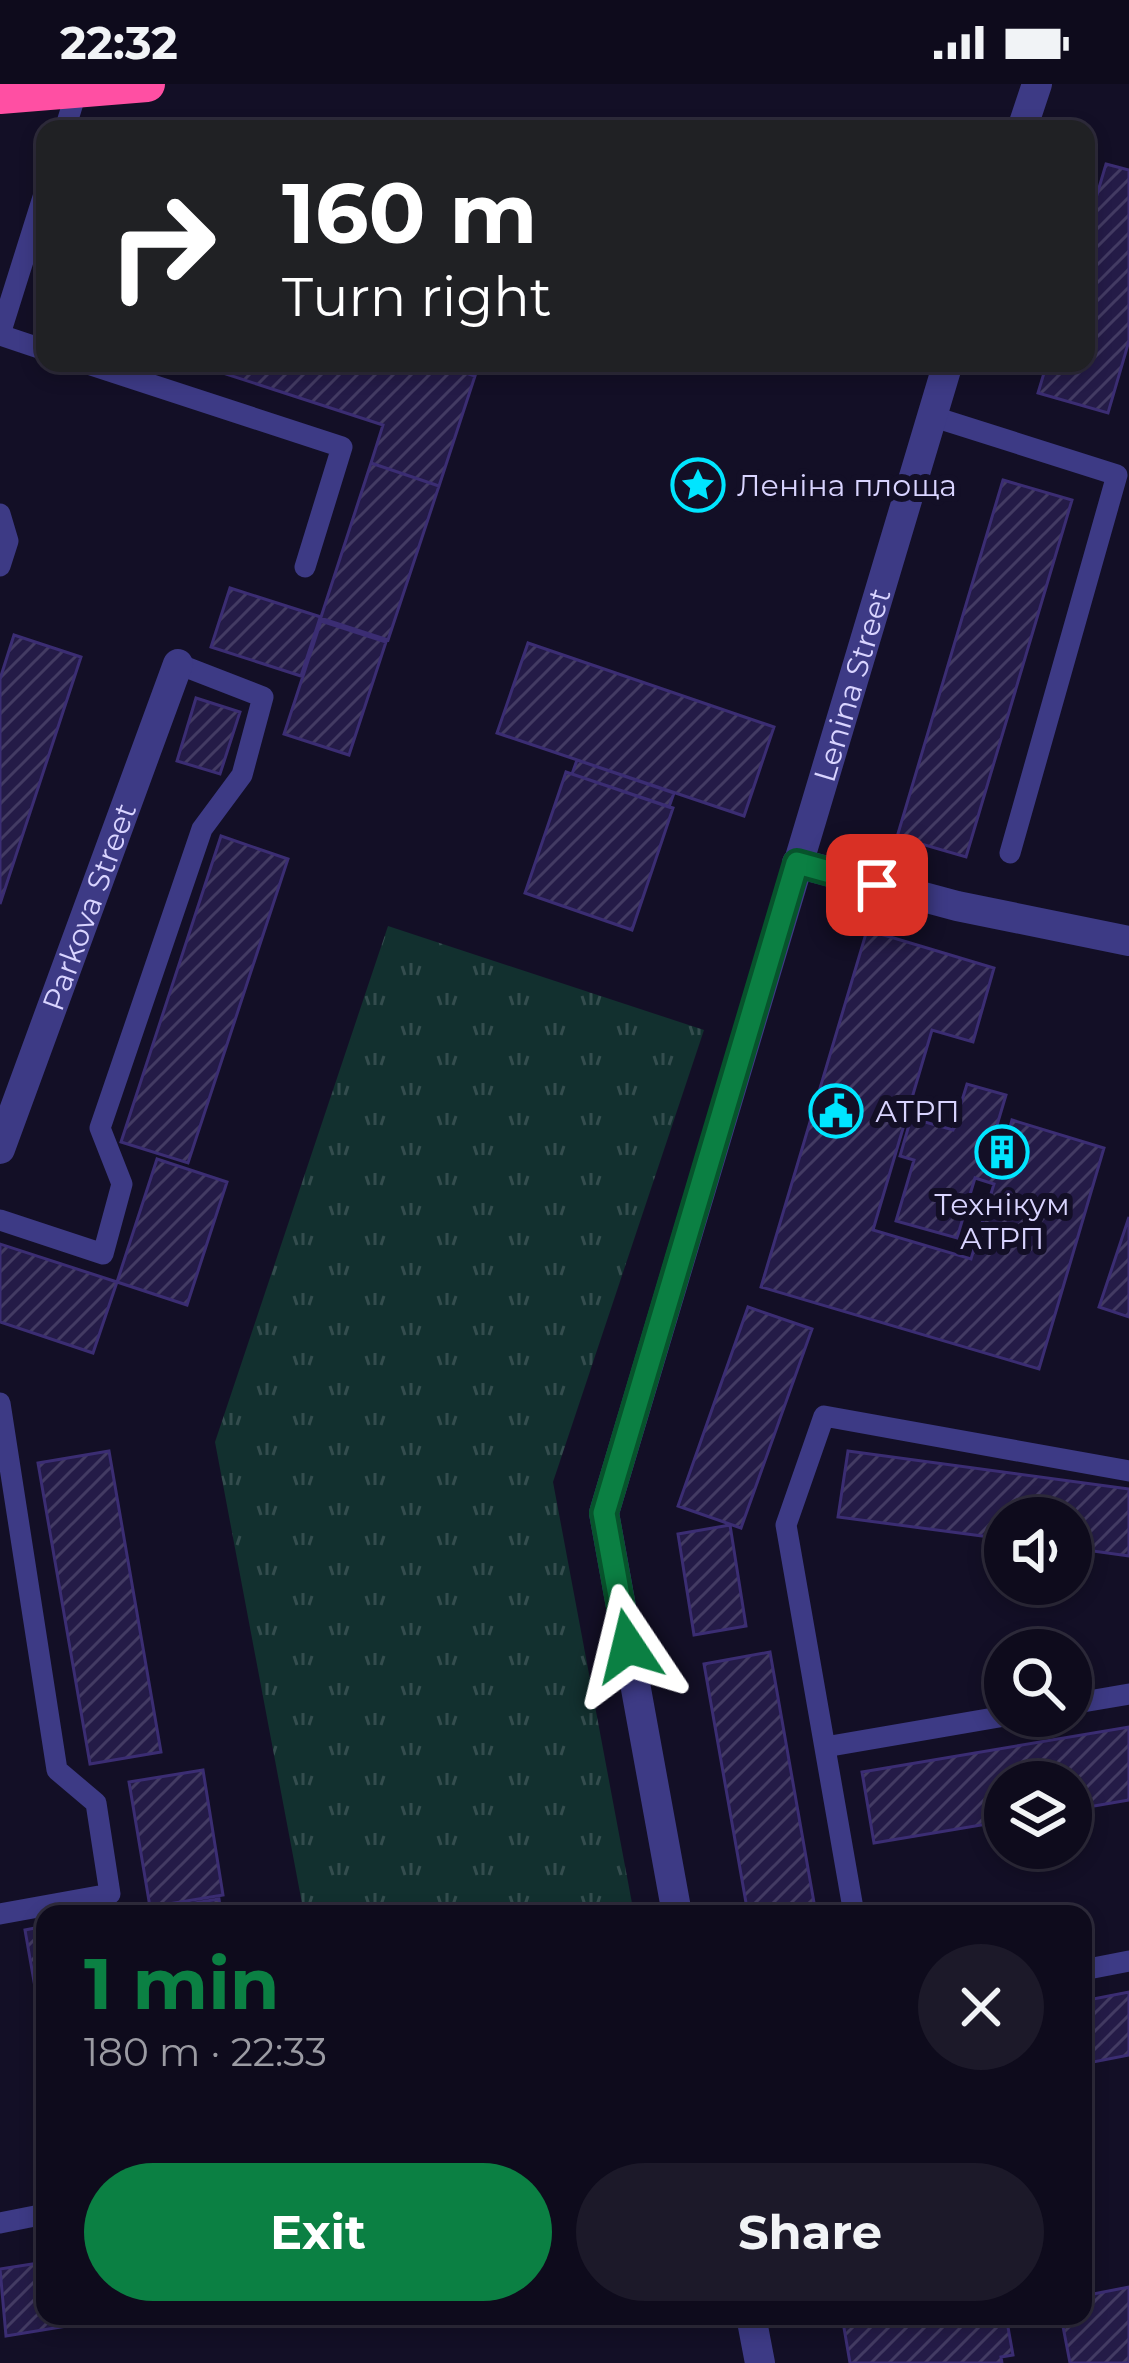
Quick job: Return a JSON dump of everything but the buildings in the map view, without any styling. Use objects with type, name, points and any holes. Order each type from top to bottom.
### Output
[{"type":"highway","points":[[0,96],[147,84]]},
{"type":"street","points":[[1025,120],[1037,84]]},
{"type":"street","name":"Lenina Street","points":[[675,1905],[604,1513],[945,372]]},
{"type":"street","name":"Parkova Street","points":[[0,1149],[178,664]]},
{"type":"street","points":[[797,863],[957,906],[1129,940]]},
{"type":"street","points":[[754,2325],[760,2363]]},
{"type":"lane","points":[[67,120],[77,90]]},
{"type":"lane","points":[[36,220],[0,335],[36,347]]},
{"type":"lane","points":[[113,372],[342,447],[305,566]]},
{"type":"lane","points":[[931,416],[1117,475],[1010,853]]},
{"type":"lane","points":[[0,514],[8,541],[0,566]]},
{"type":"lane","points":[[0,1220],[103,1254],[122,1184],[100,1128],[202,829],[242,775],[263,697],[178,664]]},
{"type":"lane","points":[[0,1403],[57,1771],[96,1803],[110,1894],[50,1905]]},
{"type":"lane","points":[[852,1905],[786,1525],[824,1416],[1129,1471]]},
{"type":"lane","points":[[1092,1700],[1129,1694]]},
{"type":"lane","points":[[825,1747],[984,1719]]},
{"type":"lane","points":[[0,1914],[36,1907]]},
{"type":"lane","points":[[1092,1968],[1129,1961]]},
{"type":"lane","points":[[0,2223],[36,2217]]},
{"type":"green space","points":[[388,926],[704,1030],[553,1482],[632,1905],[302,1905],[215,1442]]},
{"type":"place","name":"Леніна площа","points":[[698,485]]},
{"type":"place","name":"АТРП","points":[[836,1111]]},
{"type":"place","name":"Технікум АТРП","points":[[1002,1152]]},
{"type":"route","points":[[628,1646],[604,1513],[797,863],[877,885]]}]
